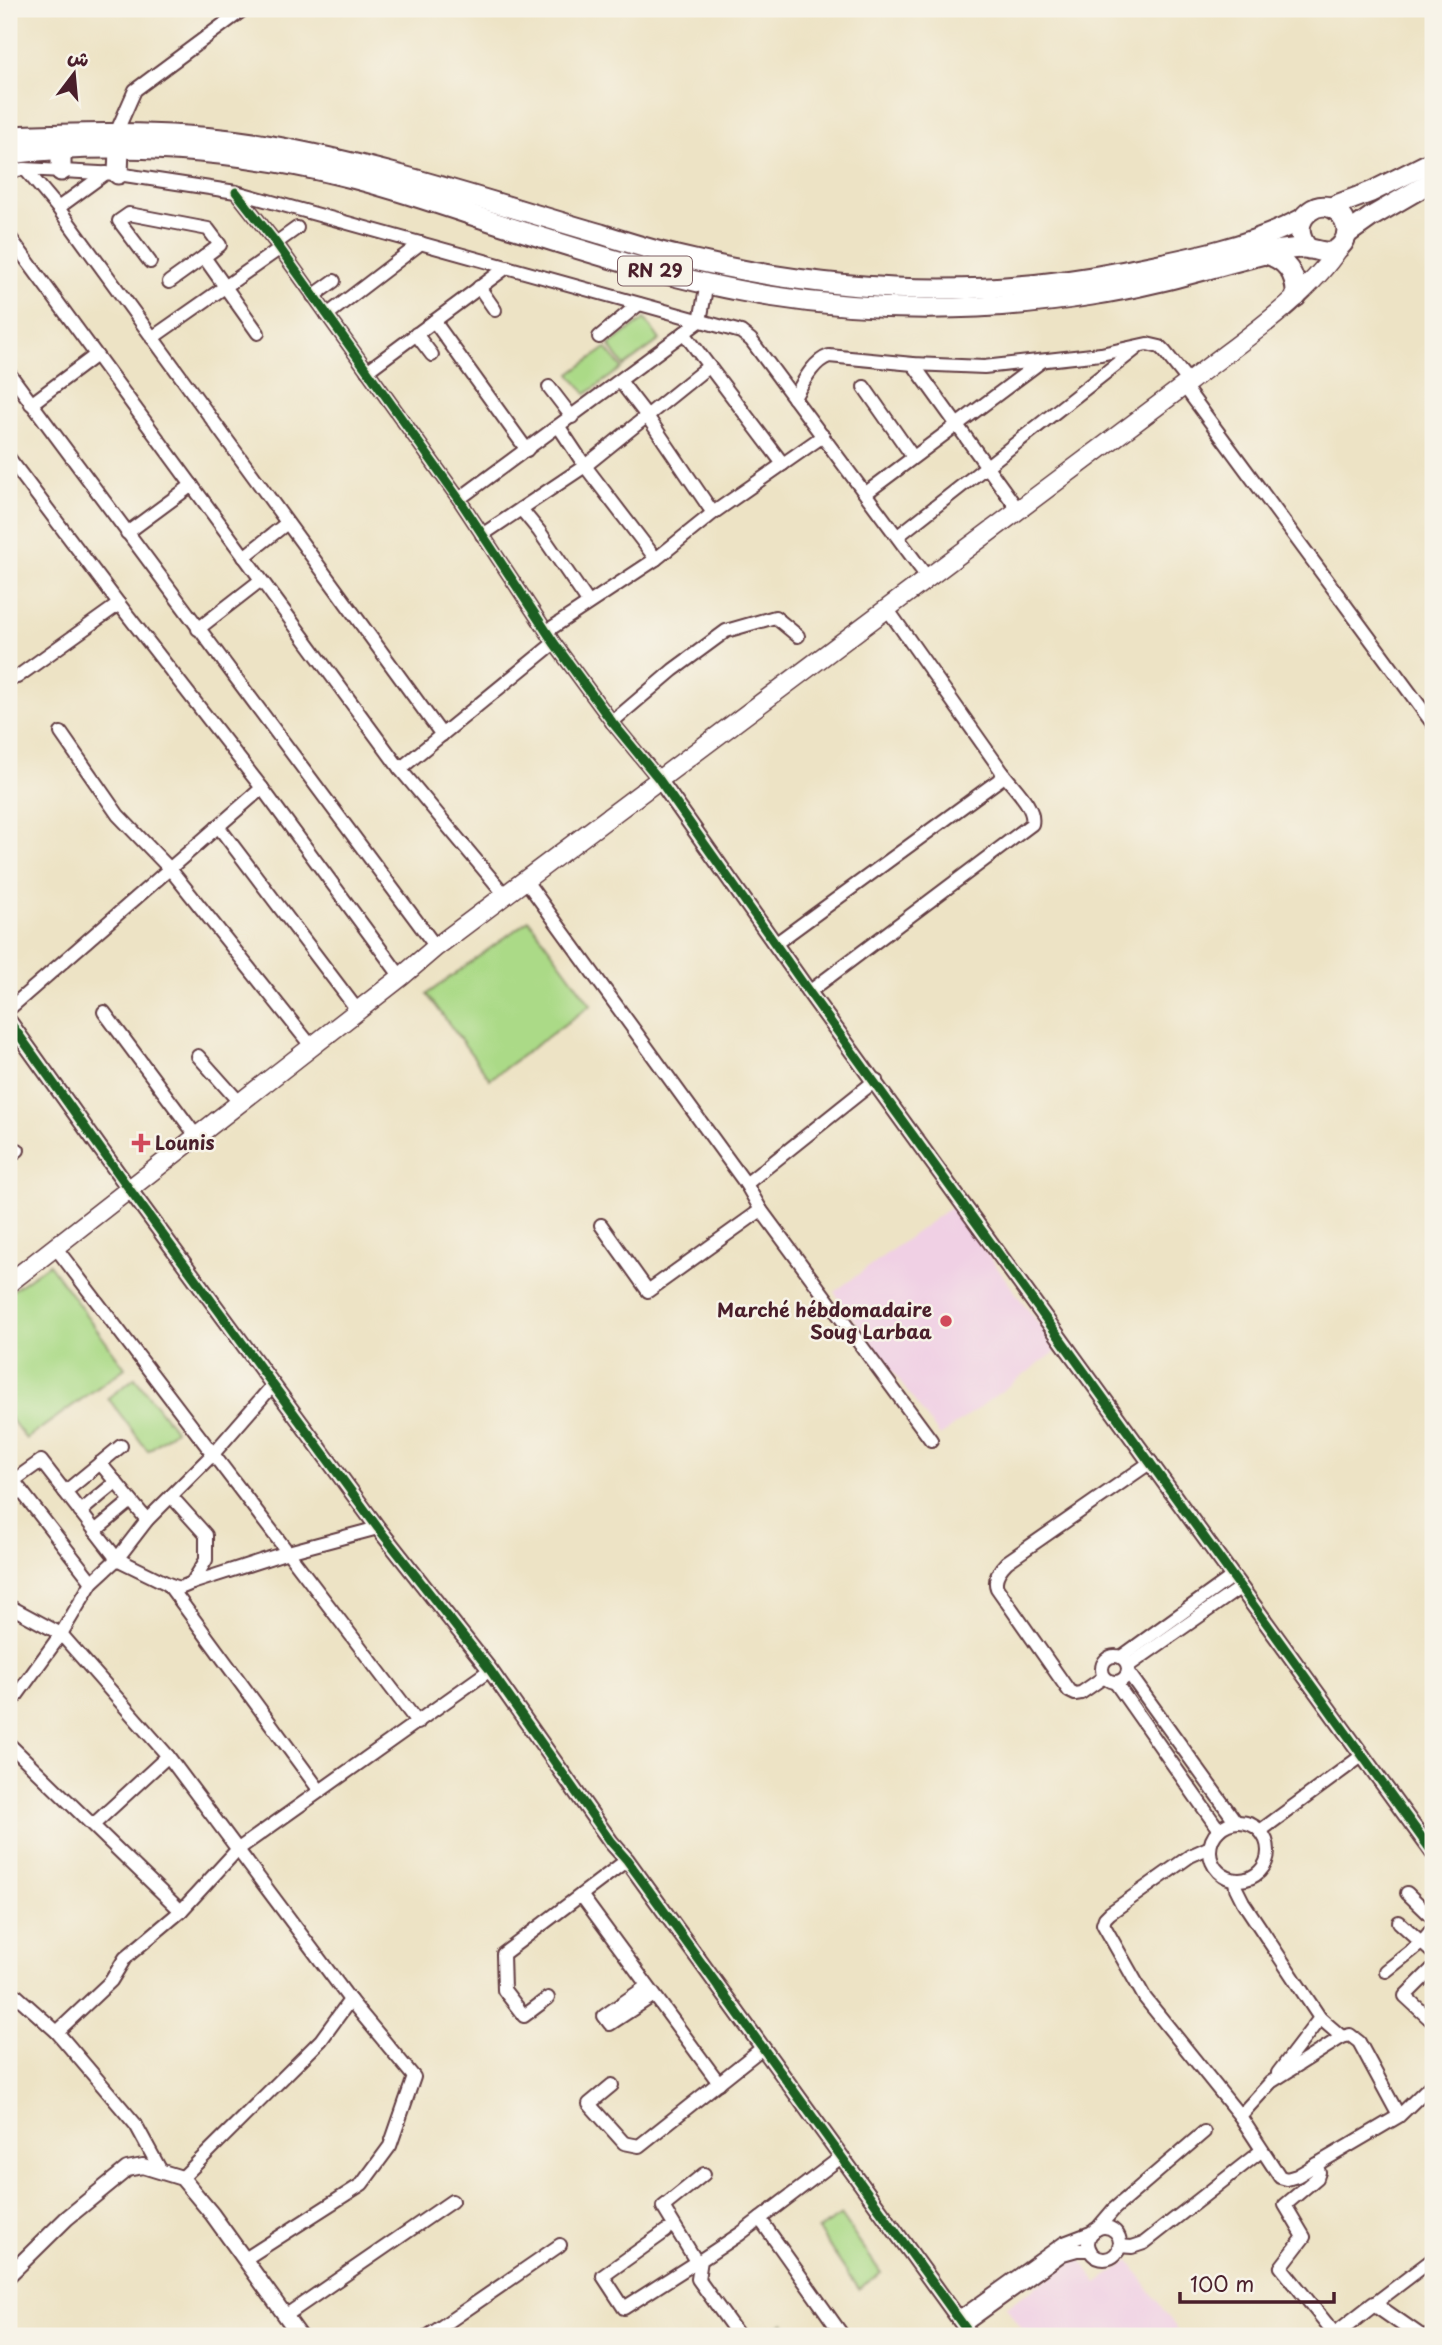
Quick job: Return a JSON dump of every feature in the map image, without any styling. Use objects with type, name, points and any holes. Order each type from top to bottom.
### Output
[{"type":"highway","name":"RN 29","points":[[9,136],[118,141],[216,139],[265,145],[412,178],[675,256],[772,276],[828,284],[948,291],[1020,287],[1093,278],[1222,250],[1265,236],[1302,219]]},
{"type":"highway","name":"RN 29","points":[[9,154],[61,150],[118,141],[169,150],[262,160],[345,176],[614,260],[674,276],[768,296],[825,303],[951,307],[1023,303],[1094,295],[1284,250],[1312,250]]},
{"type":"highway","points":[[112,173],[118,141]]},
{"type":"highway","points":[[61,150],[61,171]]},
{"type":"highway","points":[[1433,161],[1371,192],[1331,207],[1314,208],[1302,219],[1300,232],[1304,244],[1312,250],[1327,253],[1371,217],[1433,181]]},
{"type":"highway","points":[[1331,207],[1345,220],[1343,241]]},
{"type":"highway","points":[[1265,254],[1278,259],[1289,269],[1296,282],[1296,297]]},
{"type":"main road","points":[[9,1283],[436,947],[1186,384],[1315,280],[1343,241]]},
{"type":"main road","points":[[1312,250],[1315,280]]},
{"type":"street","points":[[118,141],[135,90],[244,9]]},
{"type":"street","points":[[25,169],[58,208],[442,735]]},
{"type":"street","points":[[9,171],[25,169],[112,173],[236,191],[745,334],[927,577]]},
{"type":"street","points":[[58,208],[112,173]]},
{"type":"street","points":[[236,191],[459,499],[554,643],[612,722],[658,778],[809,992],[876,1080],[1433,1853]]},
{"type":"street","points":[[150,262],[120,221],[129,215],[208,229],[220,245],[169,282]]},
{"type":"street","points":[[152,338],[226,286],[296,228]]},
{"type":"street","points":[[9,236],[400,769],[505,895]]},
{"type":"street","points":[[327,315],[421,243]]},
{"type":"street","points":[[204,257],[258,332]]},
{"type":"street","points":[[367,371],[507,267]]},
{"type":"street","points":[[313,296],[334,281]]},
{"type":"street","points":[[459,499],[699,321],[707,283]]},
{"type":"street","points":[[479,287],[495,310]]},
{"type":"street","points":[[598,337],[639,304]]},
{"type":"street","points":[[434,321],[527,450]]},
{"type":"street","points":[[684,333],[783,464]]},
{"type":"street","points":[[416,334],[432,355]]},
{"type":"street","points":[[794,398],[815,365],[829,356],[913,364],[984,366],[1101,354],[1141,345],[1160,348],[1433,724]]},
{"type":"street","points":[[898,536],[1141,345]]},
{"type":"street","points":[[32,404],[96,355]]},
{"type":"street","points":[[866,493],[1043,360]]},
{"type":"street","points":[[913,364],[1019,511]]},
{"type":"street","points":[[482,535],[585,466],[709,366]]},
{"type":"street","points":[[9,373],[436,947]]},
{"type":"street","points":[[620,381],[648,416],[713,513]]},
{"type":"street","points":[[549,387],[572,417]]},
{"type":"street","points":[[864,387],[913,457]]},
{"type":"street","points":[[559,427],[585,466],[656,559]]},
{"type":"street","points":[[547,631],[656,559],[713,513],[823,436]]},
{"type":"street","points":[[9,458],[262,788],[401,977]]},
{"type":"street","points":[[127,533],[191,485]]},
{"type":"street","points":[[521,509],[588,602]]},
{"type":"street","points":[[244,556],[287,523]]},
{"type":"street","points":[[198,629],[261,580]]},
{"type":"street","points":[[16,677],[119,604]]},
{"type":"street","points":[[809,992],[1032,824],[1034,816],[886,607]]},
{"type":"street","points":[[612,722],[673,670],[726,631],[775,617],[798,636]]},
{"type":"street","points":[[400,769],[554,643]]},
{"type":"street","points":[[61,733],[118,815],[170,869],[312,1046]]},
{"type":"street","points":[[775,943],[999,780],[1003,774]]},
{"type":"street","points":[[9,1009],[262,788]]},
{"type":"street","points":[[218,826],[358,1011]]},
{"type":"street","points":[[526,881],[746,1184],[761,1210],[930,1440]]},
{"type":"street","points":[[104,1012],[197,1137]]},
{"type":"street","points":[[9,1024],[379,1528],[490,1670],[611,1842],[627,1860],[964,2327]]},
{"type":"street","points":[[198,1056],[240,1103]]},
{"type":"street","points":[[746,1184],[876,1080]]},
{"type":"street","points":[[601,1225],[648,1291],[761,1210]]},
{"type":"street","points":[[56,1248],[418,1723]]},
{"type":"street","points":[[9,1706],[61,1634],[92,1582],[117,1559],[147,1520],[213,1454],[273,1385]]},
{"type":"street","points":[[65,1492],[121,1446]]},
{"type":"street","points":[[92,1582],[11,1478],[41,1461],[117,1559],[180,1588],[288,1552],[379,1528]]},
{"type":"street","points":[[1151,1462],[1007,1562],[997,1576],[997,1588],[1069,1691],[1075,1695],[1110,1679],[1120,1681],[1125,1665],[1237,1581]]},
{"type":"street","points":[[100,1463],[147,1520]]},
{"type":"street","points":[[80,1512],[116,1482]]},
{"type":"street","points":[[171,1496],[206,1535],[206,1560],[192,1583]]},
{"type":"street","points":[[95,1531],[131,1501]]},
{"type":"street","points":[[168,1584],[320,1791]]},
{"type":"street","points":[[9,1606],[61,1634],[168,1756],[350,2000],[414,2077],[390,2146],[362,2184],[245,2259]]},
{"type":"street","points":[[1219,1830],[1102,1671],[1105,1660],[1115,1656],[1125,1665],[1236,1822]]},
{"type":"street","points":[[57,2032],[111,1981],[125,1958],[181,1911],[237,1850],[490,1670]]},
{"type":"street","points":[[10,1745],[181,1911]]},
{"type":"street","points":[[1260,1831],[1363,1755]]},
{"type":"street","points":[[93,1825],[168,1756]]},
{"type":"street","points":[[1210,1847],[1214,1866],[1223,1875],[1235,1880],[1254,1876],[1266,1861],[1268,1848],[1260,1831],[1249,1824],[1236,1822],[1219,1830],[1210,1847],[1190,1856],[1110,1913],[1103,1924],[1145,1998],[1240,2116],[1280,2177],[1284,2179],[1297,2176],[1399,2116],[1432,2088]]},
{"type":"street","points":[[548,1998],[524,2016],[504,1990],[503,1954],[627,1860]]},
{"type":"street","points":[[1235,1880],[1243,1902],[1320,2018],[1342,2037]]},
{"type":"street","points":[[1407,1893],[1433,1918]]},
{"type":"street","points":[[581,1895],[719,2084]]},
{"type":"street","points":[[1399,1922],[1420,1944],[1433,1953]]},
{"type":"street","points":[[1386,1971],[1420,1944],[1433,1928]]},
{"type":"street","points":[[1430,2013],[1405,1996],[1433,1968]]},
{"type":"street","points":[[9,1989],[57,2032],[136,2124],[161,2171]]},
{"type":"street","points":[[182,2178],[321,2040],[350,2000]]},
{"type":"street","points":[[1240,2116],[1271,2082],[1320,2018]]},
{"type":"street","points":[[1271,2082],[1342,2037],[1350,2035],[1359,2042],[1399,2116]]},
{"type":"street","points":[[612,2085],[589,2104],[624,2143],[639,2146],[761,2049]]},
{"type":"street","points":[[964,2327],[1064,2243],[1095,2230],[1111,2230],[1118,2236],[1119,2246],[1115,2255],[1106,2259],[1097,2257],[1090,2250],[1088,2240],[1095,2230],[1114,2209],[1205,2132]]},
{"type":"street","points":[[1119,2246],[1132,2248],[1144,2243],[1261,2151]]},
{"type":"street","points":[[666,2231],[603,2276],[624,2308],[698,2264],[841,2158]]},
{"type":"street","points":[[1316,2164],[1319,2175],[1317,2178],[1285,2206],[1304,2237],[1281,2267],[1334,2335],[1433,2259]]},
{"type":"street","points":[[9,2275],[67,2218],[127,2169],[143,2166],[182,2178],[212,2214],[300,2336]]},
{"type":"street","points":[[704,2174],[663,2207],[698,2264],[698,2279],[739,2336]]},
{"type":"street","points":[[285,2315],[452,2201]]},
{"type":"street","points":[[760,2219],[843,2336]]},
{"type":"street","points":[[428,2336],[560,2245]]},
{"type":"street","points":[[964,2327],[1063,2254],[1090,2250]]},
{"type":"street","points":[[1374,2304],[1420,2336]]},
{"type":"shaded area","name":"Marché hébdomadaire Soug Larbaa","points":[[952,1206],[1058,1350],[940,1436],[834,1292]]},
{"type":"shaded area","points":[[1079,2257],[1097,2283],[1129,2261],[1182,2336],[1027,2336],[1006,2307]]},
{"type":"green space","points":[[645,319],[660,340],[624,366],[609,345]]},
{"type":"green space","points":[[606,348],[622,368],[586,394],[570,374]]},
{"type":"green space","points":[[529,920],[591,1005],[490,1079],[427,994]]},
{"type":"green space","points":[[49,1264],[125,1368],[26,1439],[9,1416],[9,1293]]},
{"type":"green space","points":[[135,1378],[175,1430],[148,1451],[108,1398]]},
{"type":"green space","points":[[841,2215],[881,2273],[858,2289],[818,2230]]},
{"type":"green space","points":[[784,2323],[793,2336],[764,2336]]},
{"type":"cycle path","points":[[236,192],[276,243],[459,499],[554,643],[612,722],[658,778],[809,992],[1433,1853]]},
{"type":"cycle path","points":[[9,1021],[378,1528],[490,1670],[611,1842],[627,1860],[971,2336]]},
{"type":"place","name":"Lounis","points":[[141,1143]]},
{"type":"place","name":"Marché hébdomadaire Soug Larbaa","points":[[946,1321]]}]
